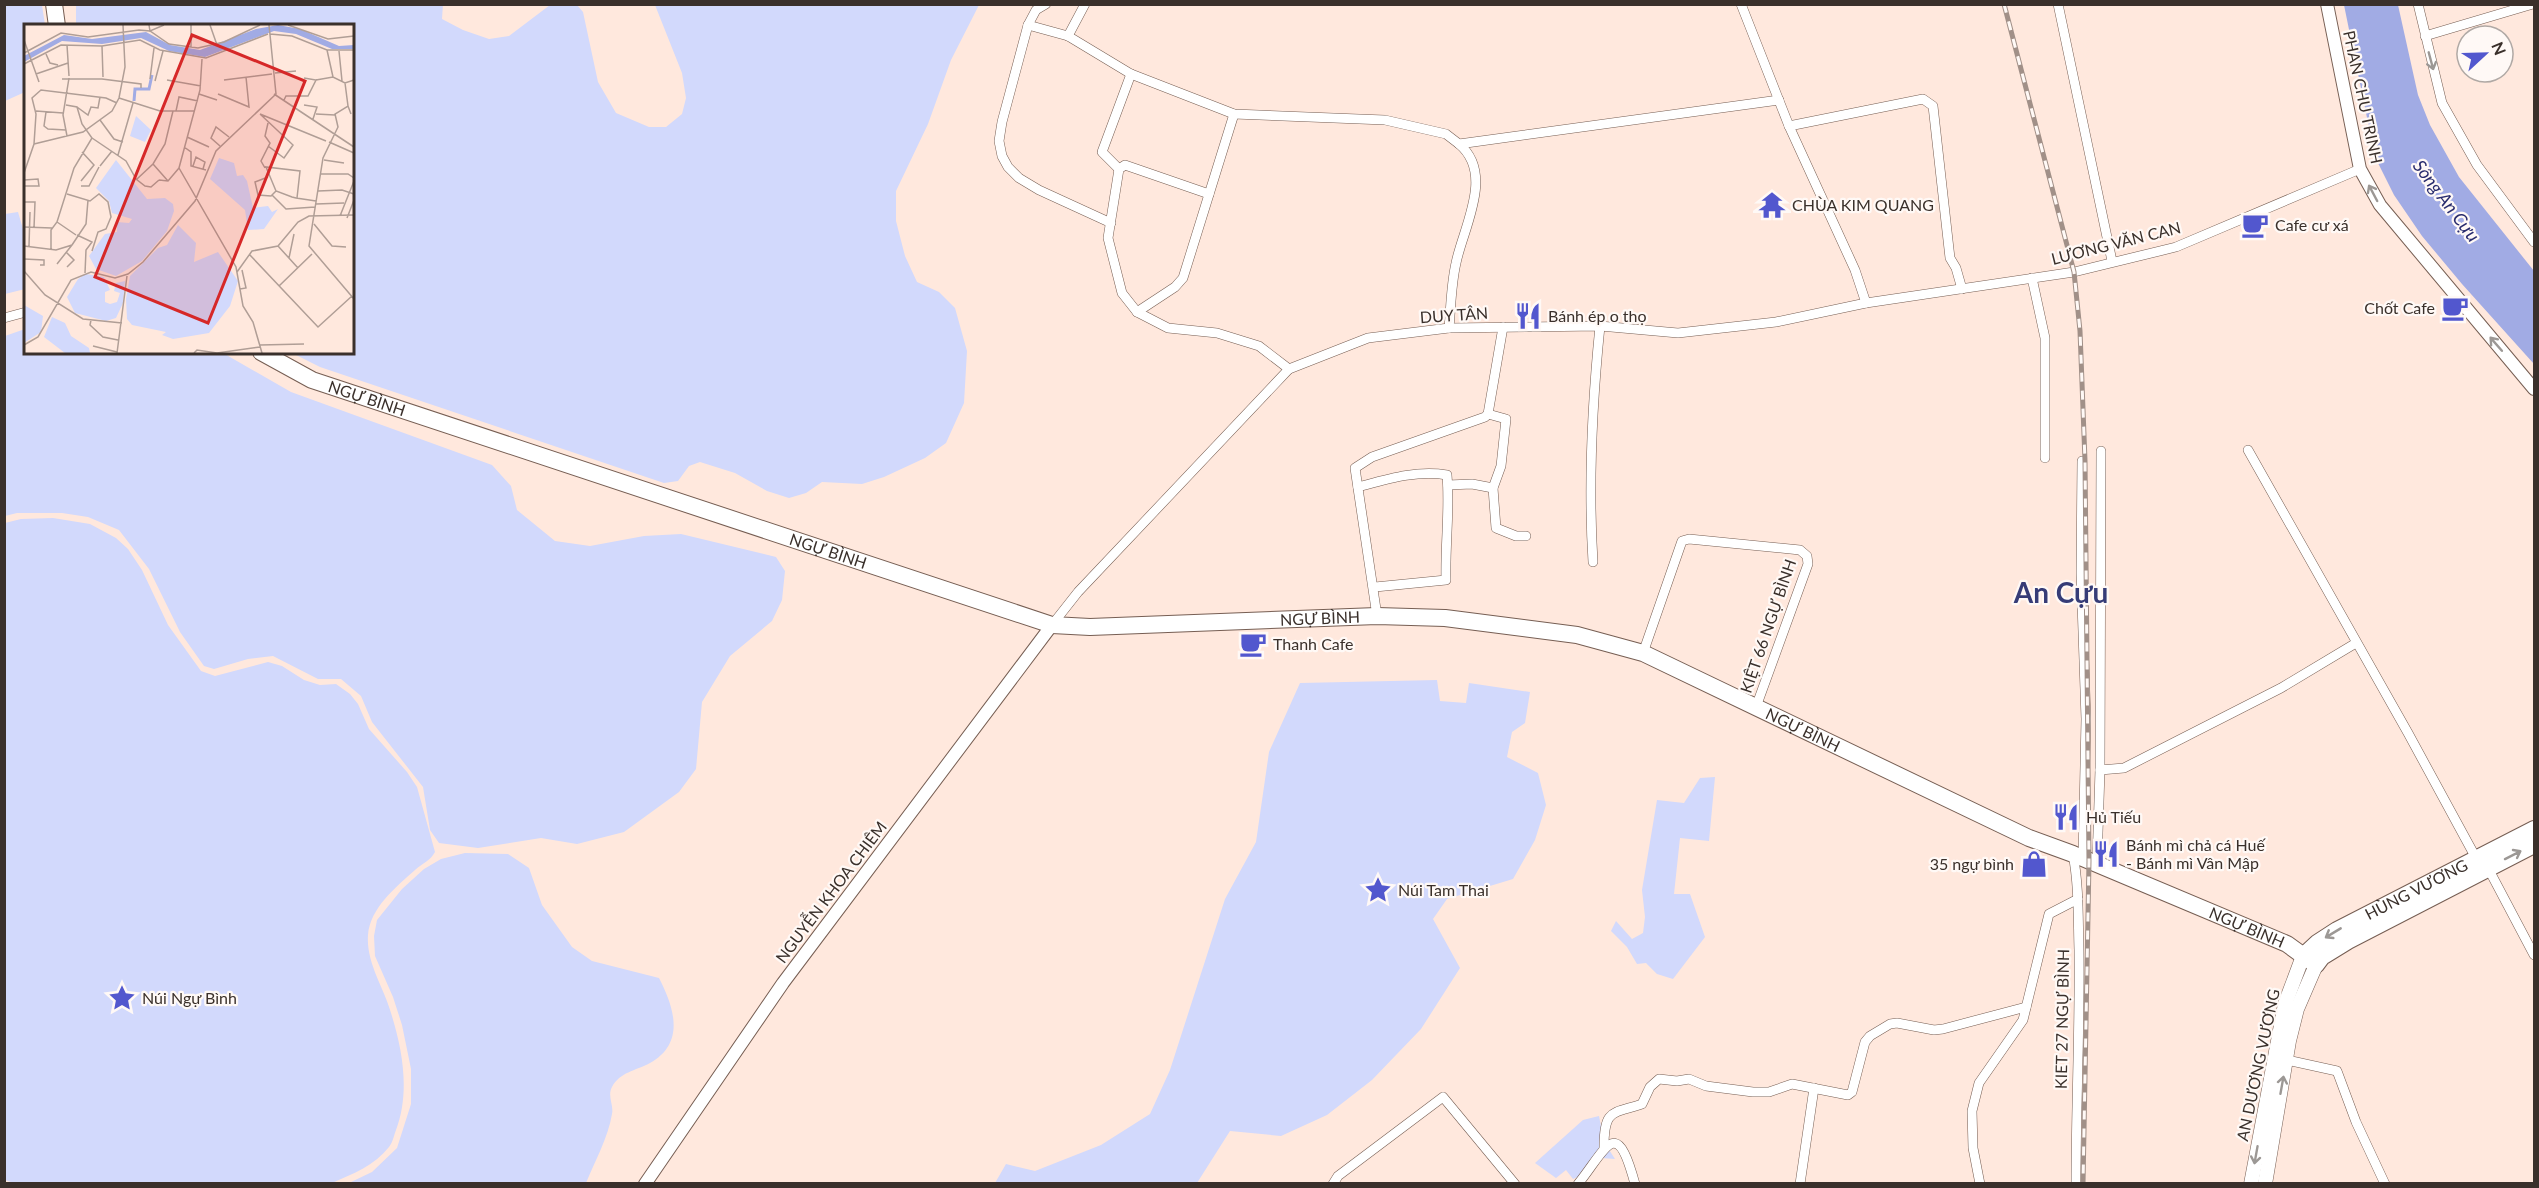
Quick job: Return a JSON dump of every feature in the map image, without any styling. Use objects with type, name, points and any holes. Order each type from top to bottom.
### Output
[{"type":"highway","points":[[54,4],[57,24]]},
{"type":"highway","name":"NGỰ BÌNH","points":[[264,354],[278,364],[312,380],[1052,626],[1090,627],[1377,616],[1445,618],[1577,634],[1643,653],[2029,838],[2287,944],[2310,960]]},
{"type":"highway","name":"HÙNG VƯƠNG","points":[[2482,863],[2535,829]]},
{"type":"highway","name":"HÙNG VƯƠNG","points":[[2310,960],[2317,943],[2337,930],[2482,863],[2535,844]]},
{"type":"main road","name":"AN DƯƠNG VƯƠNG","points":[[2265,1184],[2297,1009],[2310,960]]},
{"type":"main road","name":"AN DƯƠNG VƯƠNG","points":[[2251,1184],[2285,1004],[2310,960]]},
{"type":"street","points":[[1046,4],[1036,10],[1028,26],[1002,122],[999,141],[1002,156],[1008,167],[1019,178],[1039,190],[1111,223]]},
{"type":"street","points":[[1068,36],[1085,4]]},
{"type":"street","points":[[1741,4],[1789,126],[1856,270],[1866,303]]},
{"type":"street","points":[[2058,4],[2112,261]]},
{"type":"street","name":"PHAN CHU TRINH","points":[[2327,4],[2360,169],[2380,205],[2535,389]]},
{"type":"street","points":[[2418,4],[2442,102],[2477,165],[2535,242]]},
{"type":"street","points":[[2425,36],[2533,4]]},
{"type":"street","points":[[1028,26],[1068,36],[1131,74],[1234,114],[1385,120],[1446,134],[1466,150],[1474,172],[1476,190],[1470,220],[1459,248],[1452,279],[1449,328]]},
{"type":"street","points":[[1119,169],[1102,152],[1131,74]]},
{"type":"street","points":[[1789,126],[1923,99],[1933,106],[1950,258],[1956,268],[1962,289]]},
{"type":"street","points":[[1459,144],[1779,100]]},
{"type":"street","points":[[1137,312],[1175,287],[1183,278],[1234,114]]},
{"type":"street","points":[[1209,194],[1125,165],[1119,169],[1108,238],[1122,293],[1137,312],[1168,328],[1217,333],[1254,345],[1289,369]]},
{"type":"street","name":"LƯƠNG VĂN CAN","points":[[1866,303],[2074,272],[2176,247],[2360,169]]},
{"type":"street","points":[[2032,278],[2045,338],[2045,458]]},
{"type":"street","name":"DUY TÂN","points":[[1052,626],[1078,592],[1289,369],[1368,338],[1449,328],[1600,326],[1678,333],[1776,322],[1866,303]]},
{"type":"street","points":[[4,318],[24,313]]},
{"type":"street","points":[[1593,562],[1590,455],[1600,326]]},
{"type":"street","points":[[1377,616],[1375,587],[1355,468],[1372,457],[1485,417],[1488,414],[1503,327]]},
{"type":"street","points":[[1488,414],[1506,419],[1501,466],[1493,488],[1496,528],[1516,536],[1526,536]]},
{"type":"street","points":[[2248,450],[2535,955]]},
{"type":"street","points":[[2084,859],[2100,770],[2102,451]]},
{"type":"street","points":[[2082,461],[2081,573],[2086,719],[2084,859]]},
{"type":"street","points":[[1358,487],[1403,475],[1428,472],[1447,475],[1446,580],[1375,587]]},
{"type":"street","points":[[1448,485],[1472,484],[1493,488]]},
{"type":"street","name":"KIỆT 66 NGỰ BÌNH","points":[[1643,653],[1682,541],[1689,539],[1800,550],[1807,556],[1808,564],[1756,707]]},
{"type":"street","name":"NGUYỄN KHOA CHIÊM","points":[[645,1184],[783,983],[1052,626]]},
{"type":"street","points":[[2100,770],[2124,768],[2271,693],[2356,643]]},
{"type":"street","name":"KIET 27 NGỰ BÌNH","points":[[2076,1184],[2080,1017],[2078,899],[2084,859]]},
{"type":"street","points":[[1980,1184],[1973,1148],[1972,1111],[1979,1083],[2022,1020],[2045,922],[2049,914],[2078,899]]},
{"type":"street","points":[[1604,1147],[1604,1134],[1612,1113],[1618,1109],[1642,1104],[1650,1087],[1659,1079],[1677,1081],[1689,1079],[1706,1086],[1753,1092],[1769,1092],[1792,1084],[1848,1095],[1851,1092],[1865,1042],[1890,1024],[1905,1024],[1934,1030],[1943,1029],[2026,1007]]},
{"type":"street","points":[[2287,1060],[2337,1071],[2356,1122],[2385,1184]]},
{"type":"street","points":[[1800,1184],[1814,1088]]},
{"type":"street","points":[[1333,1184],[1338,1176],[1443,1097],[1515,1184]]},
{"type":"street","points":[[1579,1183],[1604,1147],[1613,1143],[1619,1145],[1627,1153],[1635,1184]]},
{"type":"shaded area","points":[[5,4],[42,5],[45,24],[24,24],[24,92],[5,101]]},
{"type":"shaded area","points":[[443,4],[442,19],[463,30],[489,39],[509,36],[550,5],[577,5],[583,12],[598,82],[616,113],[649,127],[666,127],[682,114],[686,98],[682,73],[655,5],[979,5],[951,60],[928,124],[896,191],[896,221],[905,256],[917,282],[939,292],[955,308],[967,351],[964,403],[946,443],[925,458],[884,477],[862,484],[822,482],[806,493],[789,498],[767,491],[735,473],[700,462],[689,466],[678,481],[664,483],[320,367],[294,354],[354,354],[354,24],[76,24],[76,5]]},
{"type":"shaded area","points":[[18,212],[24,233],[24,289],[5,294],[5,214]]},
{"type":"shaded area","points":[[24,329],[24,354],[225,354],[291,392],[492,465],[511,486],[517,510],[555,541],[590,546],[644,536],[681,534],[776,557],[785,571],[782,600],[772,621],[730,656],[702,702],[696,769],[679,792],[624,832],[577,844],[541,838],[478,848],[439,843],[430,830],[423,787],[372,722],[361,696],[341,679],[318,679],[273,656],[248,659],[214,669],[204,666],[180,632],[149,569],[119,530],[88,517],[62,513],[17,513],[5,516],[5,336]]},
{"type":"shaded area","points":[[53,518],[90,524],[116,538],[128,549],[142,570],[168,625],[201,671],[215,676],[268,662],[282,666],[304,680],[320,685],[336,684],[350,694],[358,704],[369,729],[407,772],[417,787],[435,852],[385,899],[374,916],[368,935],[370,955],[391,1013],[402,1057],[404,1087],[400,1116],[392,1143],[377,1159],[332,1183],[17,1184],[5,1180],[5,523],[21,519]]},
{"type":"shaded area","points":[[1437,680],[1440,701],[1466,703],[1469,683],[1530,692],[1525,723],[1512,732],[1507,757],[1538,773],[1546,805],[1535,840],[1513,879],[1447,899],[1433,919],[1460,968],[1421,1029],[1372,1080],[1327,1115],[1281,1136],[1230,1131],[1197,1183],[995,1183],[1006,1164],[1035,1171],[1101,1145],[1150,1114],[1170,1070],[1225,899],[1256,842],[1269,752],[1300,683]]},
{"type":"shaded area","points":[[1715,777],[1709,841],[1680,838],[1674,894],[1690,894],[1705,937],[1673,979],[1657,974],[1646,963],[1637,964],[1627,947],[1611,931],[1616,921],[1632,939],[1643,933],[1645,917],[1642,890],[1657,800],[1684,803],[1700,778]]},
{"type":"shaded area","points":[[465,853],[508,854],[529,868],[542,905],[572,947],[592,961],[659,978],[669,1001],[674,1024],[669,1045],[650,1063],[624,1075],[615,1082],[610,1094],[612,1111],[610,1123],[586,1183],[349,1183],[372,1172],[397,1148],[411,1104],[411,1069],[402,1025],[393,997],[375,956],[374,936],[377,920],[402,889],[424,869],[441,859]]},
{"type":"shaded area","points":[[1599,1116],[1604,1142],[1615,1159],[1601,1158],[1587,1173],[1573,1179],[1566,1170],[1556,1178],[1535,1163],[1583,1120]]},
{"type":"water","name":"Sông An Cựu","points":[[2344,5],[2398,5],[2418,95],[2430,125],[2459,177],[2534,271],[2534,364],[2422,236],[2394,195],[2375,157]]},
{"type":"railway","points":[[2004,4],[2074,272],[2080,331],[2085,461],[2089,861],[2083,1184]]},
{"type":"place","name":"CHÙA KIM QUANG","points":[[1772,205]]},
{"type":"place","name":"Cafe cư xá","points":[[2255,225]]},
{"type":"place","name":"Chốt Cafe","points":[[2455,308]]},
{"type":"place","name":"Bánh ép o thọ","points":[[1528,316]]},
{"type":"place","name":"Thanh Cafe","points":[[1253,644]]},
{"type":"place","name":"Hủ Tiếu","points":[[2066,817]]},
{"type":"place","name":"Bánh mì chả cá Huế - Bánh mì Vân Mập","points":[[2106,854]]},
{"type":"place","name":"35 ngự bình","points":[[2034,864]]},
{"type":"place","name":"Núi Tam Thai","points":[[1378,890]]},
{"type":"place","name":"Núi Ngự Bình","points":[[122,998]]},
{"type":"district","name":"An Cựu","points":[[2061,593]]}]
